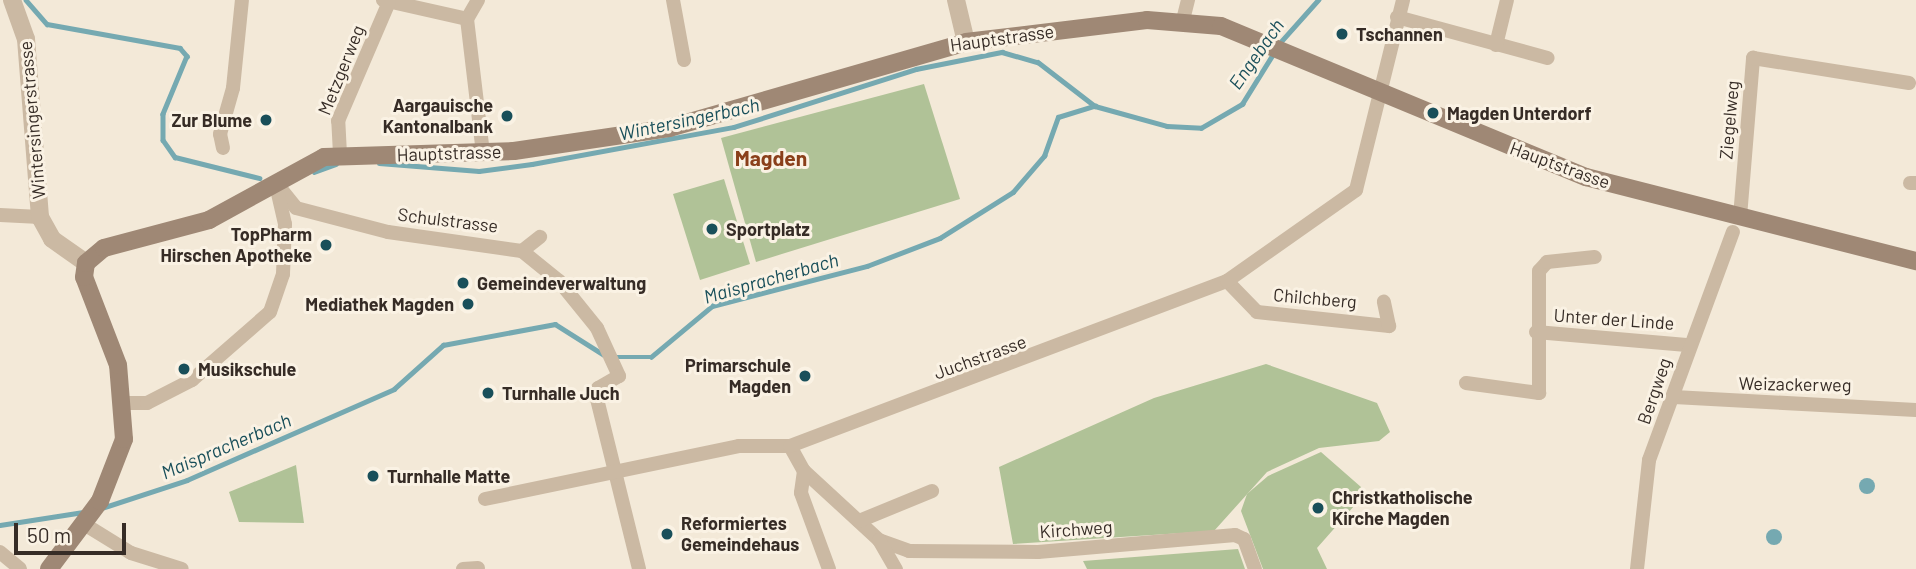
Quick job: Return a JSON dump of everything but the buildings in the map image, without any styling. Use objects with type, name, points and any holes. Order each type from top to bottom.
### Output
[{"type":"main road","name":"Hauptstrasse","points":[[86,263],[104,248],[209,220],[276,183],[340,154],[482,153],[701,122],[966,42],[1184,20],[1266,43],[1586,177],[1737,225],[1916,261]]},
{"type":"main road","points":[[49,569],[100,501],[118,461],[125,403],[118,365],[86,288],[86,263]]},
{"type":"street","name":"Wintersingerstrasse","points":[[12,0],[26,39],[40,217],[51,239],[86,263]]},
{"type":"street","points":[[223,148],[220,134],[233,88],[242,0]]},
{"type":"street","points":[[478,0],[467,19],[482,153]]},
{"type":"street","points":[[673,0],[684,60]]},
{"type":"street","points":[[956,0],[966,42]]},
{"type":"street","points":[[1184,20],[1188,0]]},
{"type":"street","name":"Juchstrasse","points":[[485,499],[611,475],[739,446],[790,446],[1227,281],[1356,190],[1365,172],[1377,90],[1403,0]]},
{"type":"street","points":[[1496,45],[1507,0]]},
{"type":"street","points":[[386,1],[467,19]]},
{"type":"street","name":"Metzgerweg","points":[[340,154],[338,121],[386,1]]},
{"type":"street","points":[[1397,18],[1548,58]]},
{"type":"street","name":"Ziegelweg","points":[[1737,225],[1753,58],[1909,83]]},
{"type":"street","points":[[125,403],[147,403],[192,380],[270,312],[283,274],[285,223],[276,183]]},
{"type":"street","name":"Schulstrasse","points":[[276,183],[296,208],[388,232],[522,251]]},
{"type":"street","points":[[0,215],[40,217]]},
{"type":"street","name":"Bergweg","points":[[1637,569],[1645,477],[1674,397],[1689,345],[1737,225]]},
{"type":"street","points":[[540,237],[522,251],[559,281],[612,352],[619,376],[598,388],[611,475],[639,569]]},
{"type":"street","name":"Unter der Linde","points":[[1466,383],[1539,393],[1536,332],[1542,267],[1595,257]]},
{"type":"street","name":"Chilchberg","points":[[1227,281],[1257,312],[1389,326],[1384,302]]},
{"type":"street","name":"Unter der Linde","points":[[1536,332],[1689,345]]},
{"type":"street","name":"Weizackerweg","points":[[1674,397],[1916,410]]},
{"type":"street","points":[[790,446],[804,471],[879,540],[896,569]]},
{"type":"street","points":[[804,471],[801,493],[829,569]]},
{"type":"street","points":[[859,521],[932,491]]},
{"type":"street","points":[[85,523],[131,553],[182,569]]},
{"type":"street","name":"Kirchweg","points":[[879,540],[940,554],[1234,535],[1244,539],[1255,569]]},
{"type":"street","points":[[0,552],[20,569]]},
{"type":"street","points":[[463,569],[478,568]]},
{"type":"green space","points":[[924,84],[960,199],[756,262],[721,138]]},
{"type":"green space","name":"Sportplatz","points":[[724,179],[750,264],[700,280],[673,194]]},
{"type":"green space","points":[[1266,364],[1377,403],[1390,432],[1379,441],[1319,448],[1267,472],[1214,531],[1013,544],[999,467],[1154,398]]},
{"type":"green space","points":[[1321,452],[1361,487],[1362,497],[1317,548],[1327,569],[1263,569],[1241,511],[1247,494],[1268,476]]},
{"type":"green space","points":[[296,465],[304,523],[239,522],[229,492]]},
{"type":"green space","points":[[1238,549],[1245,569],[1087,569],[1083,561]]},
{"type":"water","points":[[1867,478],[1875,486],[1867,494],[1859,486]]},
{"type":"water","points":[[1771,529],[1777,529],[1782,537],[1780,543],[1771,545],[1766,540],[1766,534]]},
{"type":"waterway","name":"Wintersingerbach","points":[[26,0],[47,24],[180,48],[187,56],[163,114],[163,140],[175,157],[259,178]]},
{"type":"waterway","name":"Engebach","points":[[1277,46],[1318,0]]},
{"type":"waterway","name":"Wintersingerbach","points":[[379,163],[479,171],[532,164],[734,127],[916,69],[1002,52],[1038,62],[1095,106],[1167,126],[1201,128],[1242,104],[1273,54]]},
{"type":"waterway","name":"Maispracherbach","points":[[613,357],[651,357],[712,306],[867,266],[940,238],[1013,192],[1044,156],[1058,117],[1095,106]]},
{"type":"waterway","name":"Wintersingerbach","points":[[314,172],[336,164]]},
{"type":"waterway","name":"Maispracherbach","points":[[102,508],[187,480],[394,389],[443,345],[555,324],[604,355]]},
{"type":"waterway","name":"Maispracherbach","points":[[0,525],[83,512]]},
{"type":"place","name":"Tschannen","points":[[1342,34]]},
{"type":"place","name":"Magden Unterdorf","points":[[1433,113]]},
{"type":"place","name":"Aargauische Kantonalbank","points":[[507,116]]},
{"type":"place","name":"Zur Blume","points":[[266,120]]},
{"type":"place","name":"Sportplatz","points":[[712,229]]},
{"type":"place","name":"TopPharm Hirschen Apotheke","points":[[326,245]]},
{"type":"place","name":"Gemeindeverwaltung","points":[[463,283]]},
{"type":"place","name":"Mediathek Magden","points":[[468,304]]},
{"type":"place","name":"Musikschule","points":[[184,369]]},
{"type":"place","name":"Primarschule Magden","points":[[805,376]]},
{"type":"place","name":"Turnhalle Juch","points":[[488,393]]},
{"type":"place","name":"Turnhalle Matte","points":[[373,476]]},
{"type":"place","name":"Christkatholische Kirche Magden","points":[[1318,508]]},
{"type":"place","name":"Reformiertes Gemeindehaus","points":[[667,534]]},
{"type":"district","name":"Magden","points":[[771,158]]}]
